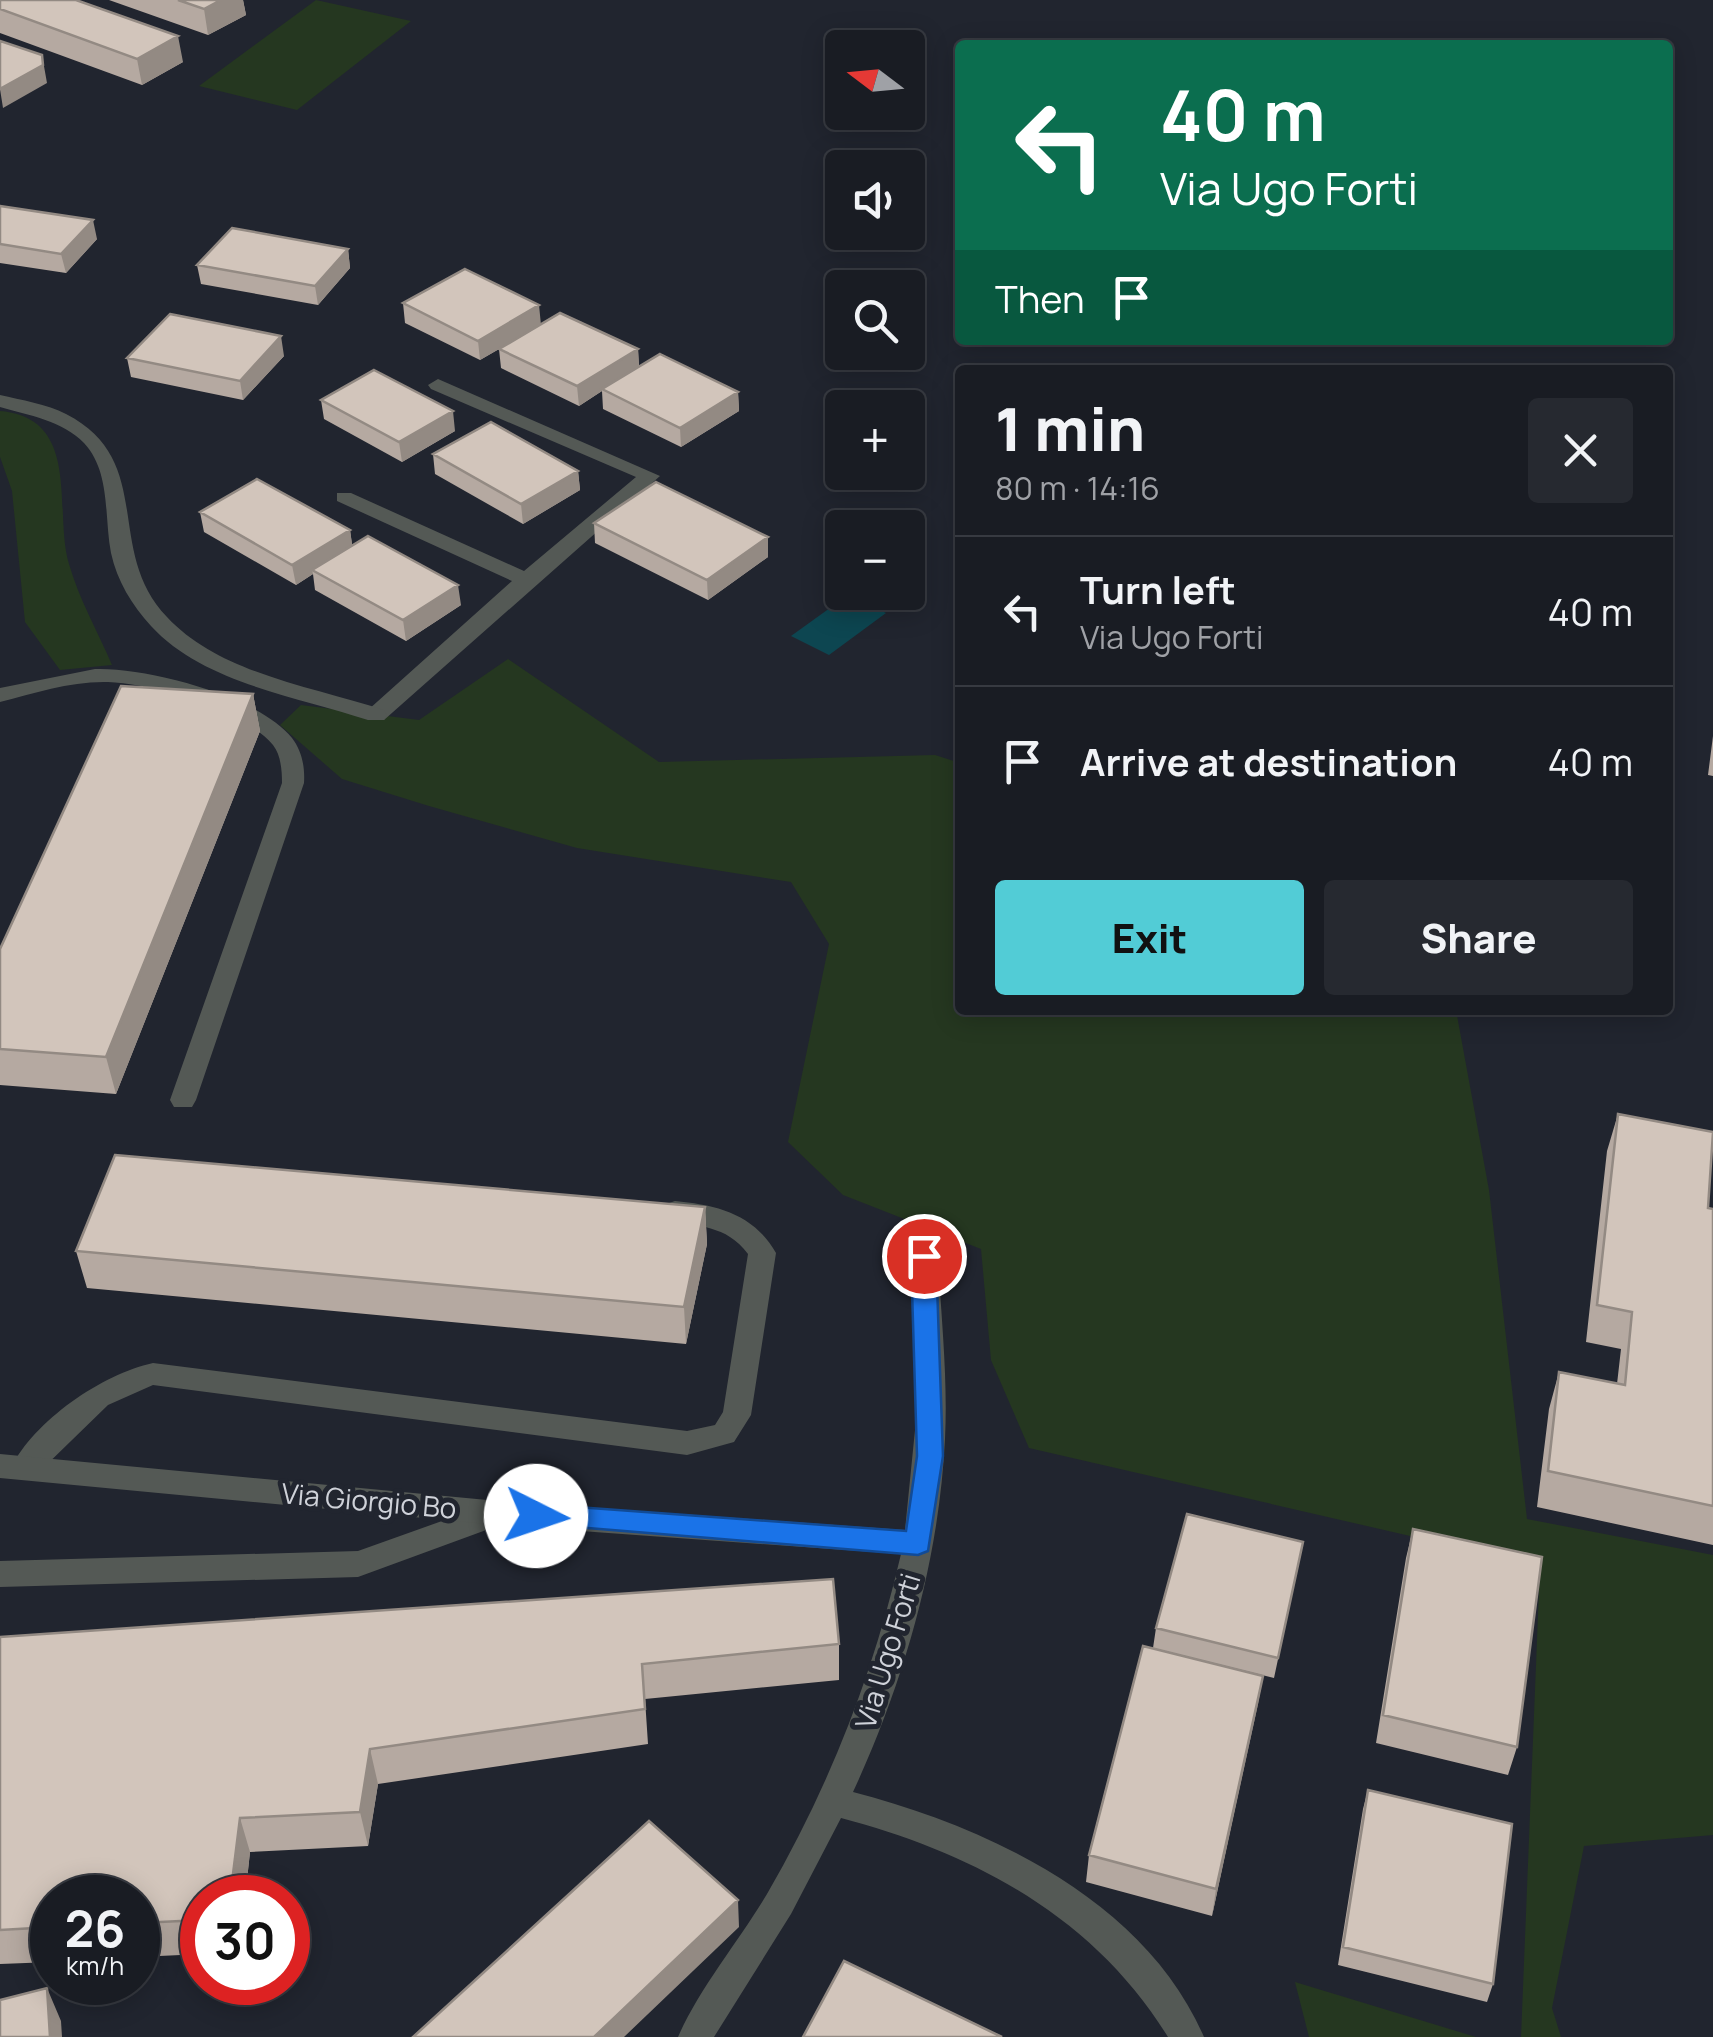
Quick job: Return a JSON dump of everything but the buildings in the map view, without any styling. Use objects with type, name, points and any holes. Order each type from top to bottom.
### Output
[{"type":"street","points":[[0,401],[68,420],[101,446],[110,466],[126,572],[138,597],[159,622],[190,645],[236,667],[376,715],[526,580],[650,476],[438,385]]},
{"type":"street","points":[[344,497],[526,580]]},
{"type":"street","points":[[0,694],[108,675],[125,688],[160,684],[253,718],[283,742],[294,768],[183,1100]]},
{"type":"street","points":[[12,1467],[95,1396],[129,1377],[153,1374],[687,1443],[724,1434],[737,1415],[762,1253],[752,1234],[733,1222],[706,1213],[646,1209]]},
{"type":"street","name":"Via Ugo Forti","points":[[694,2037],[799,1874],[836,1802],[890,1664],[918,1543],[930,1456],[924,1256]]},
{"type":"street","name":"Via Giorgio Bo","points":[[12,1467],[498,1513],[918,1543]]},
{"type":"street","points":[[0,1574],[358,1564],[498,1513]]},
{"type":"street","points":[[836,1802],[926,1827],[1022,1874],[1062,1899],[1137,1965],[1187,2037]]},
{"type":"green space","points":[[316,0],[411,21],[297,110],[199,86]]},
{"type":"green space","points":[[0,411],[26,417],[44,431],[54,449],[60,471],[69,564],[112,665],[60,670],[25,622],[12,491],[0,457]]},
{"type":"green space","points":[[508,659],[659,762],[935,755],[955,761],[955,1015],[1457,1015],[1489,1190],[1527,1519],[1713,1555],[1713,1835],[1584,1846],[1552,2008],[1561,2037],[1521,2037],[1540,1566],[1029,1448],[991,1360],[981,1249],[843,1195],[788,1142],[829,944],[791,882],[577,848],[429,806],[342,779],[280,725],[301,705],[419,720]]},
{"type":"green space","points":[[1295,1982],[1476,2037],[1309,2037]]},
{"type":"water","points":[[827,610],[886,613],[829,655],[791,636]]},
{"type":"route","points":[[536,1516],[918,1543],[930,1456],[924,1256]]}]
